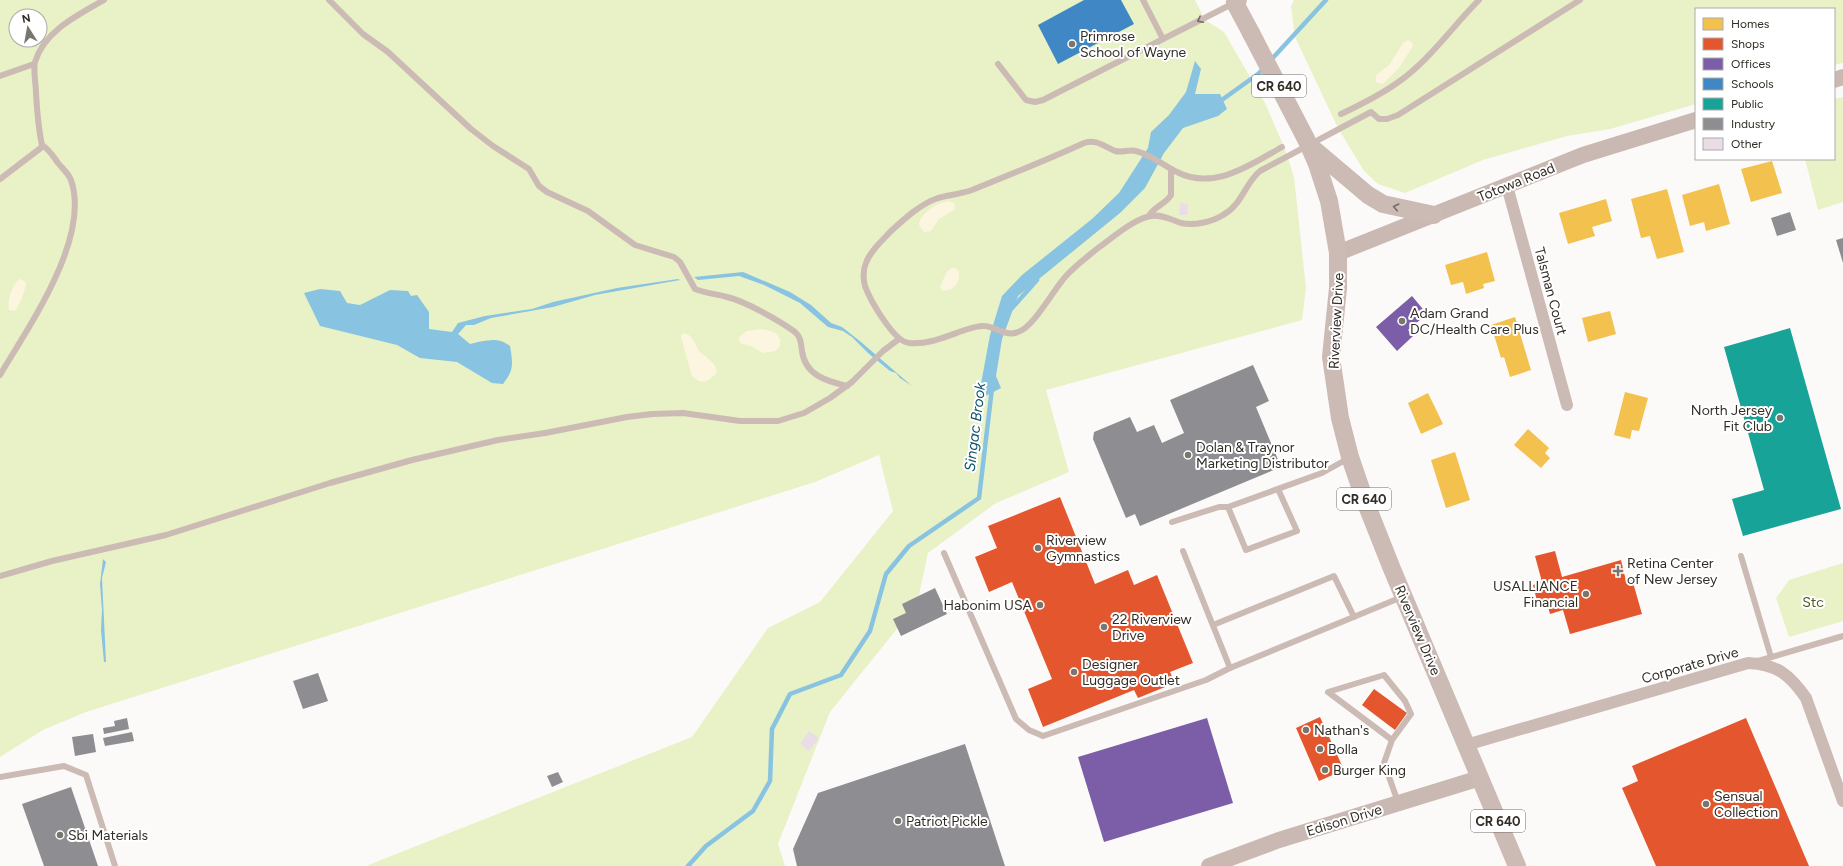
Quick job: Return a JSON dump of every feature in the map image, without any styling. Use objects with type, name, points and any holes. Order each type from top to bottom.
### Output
[{"type":"main road","name":"Riverview Drive","points":[[1236,1],[1308,142],[1329,202],[1338,252],[1338,288],[1331,357],[1340,418],[1350,457],[1365,501],[1404,597],[1517,866]]},
{"type":"main road","name":"Totowa Road","points":[[1338,252],[1583,155],[1695,120]]},
{"type":"main road","points":[[1308,142],[1368,195],[1383,204],[1434,215]]},
{"type":"main road","name":"Edison Drive","points":[[1209,866],[1279,840],[1480,778]]},
{"type":"street","name":"Talsman Court","points":[[1507,186],[1567,405]]},
{"type":"street","name":"Corporate Drive","points":[[1466,745],[1748,663],[1762,664],[1771,666],[1785,673],[1796,684],[1806,698],[1843,801]]},
{"type":"lane","points":[[0,179],[42,147],[37,114],[34,64],[40,50],[51,36],[77,16],[104,0]]},
{"type":"lane","points":[[329,0],[363,34],[388,52],[471,129],[493,146],[529,169],[540,186],[547,192],[588,211],[635,245],[674,258],[680,262],[695,289],[728,297],[770,316],[796,334],[800,339],[805,362],[811,371],[819,377],[847,386]]},
{"type":"lane","points":[[1143,0],[1163,39]]},
{"type":"lane","points":[[1341,114],[1366,102],[1398,82],[1423,60],[1479,0]]},
{"type":"lane","points":[[1366,102],[1371,112],[1379,119],[1387,119],[1398,115],[1580,0]]},
{"type":"lane","points":[[998,64],[1026,100],[1039,101],[1236,1]]},
{"type":"lane","points":[[0,76],[34,64]]},
{"type":"lane","points":[[1282,147],[1252,164],[1220,177],[1203,180],[1192,179],[1137,151],[1121,152],[1099,142],[1088,142],[969,191],[935,199],[910,215],[876,248],[866,263],[864,270],[865,286],[874,305],[899,340],[906,343],[918,343],[935,340],[977,326],[985,326],[1013,334],[1026,329],[1066,276],[1079,264],[1135,222],[1149,216],[1156,215],[1191,224],[1223,215],[1242,197],[1253,176],[1260,171],[1308,142],[1371,112]]},
{"type":"lane","points":[[0,375],[36,315],[59,270],[72,227],[75,207],[70,178],[48,149],[42,145]]},
{"type":"lane","points":[[1252,164],[1253,176]]},
{"type":"lane","points":[[1149,216],[1150,213],[1165,203],[1171,195],[1171,169]]},
{"type":"lane","points":[[0,576],[52,561],[166,535],[330,483],[464,446],[652,414],[683,413],[740,421],[778,421],[816,407],[847,386],[883,351],[899,340]]},
{"type":"lane","points":[[1172,522],[1218,507],[1228,507],[1322,473],[1350,457]]},
{"type":"lane","points":[[1228,507],[1246,550],[1297,531],[1278,489]]},
{"type":"lane","points":[[1183,551],[1230,668]]},
{"type":"lane","points":[[944,553],[1016,719],[1029,730],[1043,736],[1206,680],[1230,668],[1404,597]]},
{"type":"lane","points":[[1741,556],[1771,657]]},
{"type":"lane","points":[[1213,625],[1334,576],[1354,617]]},
{"type":"lane","points":[[1748,663],[1843,636]]},
{"type":"lane","points":[[1392,740],[1328,692],[1384,675],[1405,701],[1411,714],[1392,740],[1384,763],[1399,803]]},
{"type":"lane","points":[[0,777],[64,766],[86,775],[115,866]]},
{"type":"green space","points":[[0,0],[1195,0],[1205,20],[1224,32],[1265,103],[1285,149],[1294,177],[1306,288],[1302,320],[1046,390],[1069,472],[996,503],[928,553],[917,604],[830,712],[778,844],[785,866],[366,866],[692,737],[768,628],[820,602],[893,511],[879,455],[815,482],[86,712],[43,730],[0,757]]},
{"type":"green space","points":[[1294,0],[1843,0],[1843,63],[1835,65],[1835,8],[1695,8],[1695,104],[1610,129],[1567,136],[1483,160],[1405,193],[1378,184],[1364,171],[1338,128],[1295,37],[1291,6]]},
{"type":"green space","points":[[1843,97],[1843,202],[1818,210],[1805,160],[1835,160],[1835,99]]},
{"type":"green space","name":"Stc","points":[[1843,563],[1843,621],[1789,637],[1776,598],[1789,580]]},
{"type":"sand","points":[[1408,40],[1413,46],[1399,68],[1384,83],[1381,84],[1376,82],[1376,75],[1389,65],[1403,43]]},
{"type":"sand","points":[[947,201],[954,203],[955,209],[939,219],[931,231],[924,232],[919,225],[922,217],[925,213],[938,204]]},
{"type":"sand","points":[[951,268],[956,268],[959,272],[957,283],[950,289],[943,291],[940,287],[946,273]]},
{"type":"sand","points":[[20,279],[26,282],[23,293],[15,311],[9,310],[11,293],[15,284]]},
{"type":"sand","points":[[763,329],[776,333],[780,339],[780,346],[775,351],[763,353],[753,347],[740,343],[739,337],[747,331]]},
{"type":"sand","points":[[684,333],[690,336],[700,352],[711,360],[716,367],[717,371],[715,375],[709,380],[699,381],[692,376],[681,337],[681,334]]},
{"type":"water","points":[[1195,61],[1201,69],[1195,94],[1220,94],[1227,109],[1218,116],[1183,128],[1164,153],[1145,188],[1120,213],[1018,296],[1002,339],[996,376],[1001,388],[978,400],[990,335],[1002,296],[1022,275],[1092,219],[1119,193],[1148,148],[1151,132],[1169,115],[1186,92]]},
{"type":"water","points":[[743,272],[790,292],[811,305],[831,323],[842,327],[861,342],[912,386],[900,378],[896,373],[890,371],[868,353],[852,337],[843,331],[828,327],[800,303],[764,285],[739,276],[698,280],[694,277]]},
{"type":"water","points":[[678,279],[680,280],[595,295],[553,307],[491,318],[474,325],[466,325],[458,334],[470,344],[496,340],[510,346],[512,366],[509,375],[503,384],[492,383],[457,362],[420,358],[397,345],[320,326],[304,293],[320,289],[340,291],[347,303],[360,305],[390,290],[408,291],[411,296],[417,295],[429,312],[429,329],[452,332],[458,323],[485,316],[532,309],[553,302],[617,288]]},
{"type":"water","points":[[103,559],[106,562],[102,578],[106,662],[104,662],[101,630],[102,610],[100,584]]},
{"type":"building: Homes","points":[[1772,161],[1782,193],[1751,202],[1741,169]]},
{"type":"building: Homes","points":[[1719,184],[1730,224],[1706,231],[1704,222],[1690,226],[1682,195]]},
{"type":"building: Homes","points":[[1667,189],[1684,252],[1657,259],[1650,236],[1641,238],[1631,199]]},
{"type":"building: Homes","points":[[1606,199],[1612,221],[1592,227],[1595,236],[1568,244],[1559,213]]},
{"type":"building: Homes","points":[[1487,252],[1495,281],[1483,284],[1484,288],[1466,294],[1463,282],[1451,285],[1445,265]]},
{"type":"building: Homes","points":[[1610,311],[1616,334],[1588,342],[1582,318]]},
{"type":"building: Homes","points":[[1515,317],[1531,370],[1510,377],[1504,357],[1501,358],[1491,325]]},
{"type":"building: Homes","points":[[1625,392],[1648,398],[1639,431],[1632,430],[1630,439],[1614,435]]},
{"type":"building: Homes","points":[[1428,393],[1443,424],[1421,434],[1408,403]]},
{"type":"building: Homes","points":[[1528,429],[1549,448],[1545,453],[1550,458],[1541,468],[1514,445]]},
{"type":"building: Homes","points":[[1455,452],[1470,500],[1446,508],[1431,460]]},
{"type":"building: Shops","name":"22 Riverview Drive","points":[[1060,497],[1095,584],[1128,570],[1134,585],[1157,575],[1193,663],[1170,672],[1175,683],[1138,698],[1134,690],[1043,727],[1028,689],[1052,679],[1012,582],[989,592],[975,557],[997,548],[988,526]]},
{"type":"building: Shops","name":"USALLIANCE Financial","points":[[1555,551],[1562,577],[1621,560],[1626,581],[1632,579],[1642,614],[1570,634],[1563,610],[1550,614],[1547,603],[1538,605],[1533,585],[1542,582],[1535,556]]},
{"type":"building: Shops","points":[[1374,689],[1407,713],[1395,730],[1362,705]]},
{"type":"building: Shops","name":"Bolla","points":[[1320,717],[1344,770],[1319,781],[1296,728]]},
{"type":"building: Shops","name":"Sensual Collection","points":[[1746,718],[1809,866],[1656,866],[1622,788],[1638,781],[1632,766]]},
{"type":"building: Offices","name":"Adam Grand DC/Health Care Plus","points":[[1412,296],[1427,314],[1408,330],[1413,336],[1397,351],[1376,327]]},
{"type":"building: Offices","points":[[1207,718],[1233,803],[1104,842],[1078,757]]},
{"type":"building: Schools","name":"Primrose School of Wayne","points":[[1084,0],[1121,0],[1134,24],[1058,64],[1038,25]]},
{"type":"building: Public","name":"North Jersey Fit Club","points":[[1790,328],[1841,509],[1743,536],[1732,499],[1764,490],[1724,347]]},
{"type":"building: Industry","points":[[1790,212],[1796,230],[1777,236],[1771,218]]},
{"type":"building: Industry","points":[[1843,238],[1843,263],[1836,240]]},
{"type":"building: Industry","name":"Dolan & Traynor Marketing Distributor","points":[[1253,365],[1269,401],[1256,407],[1281,467],[1140,526],[1135,514],[1126,518],[1093,439],[1094,432],[1130,417],[1137,432],[1154,425],[1162,443],[1184,433],[1170,400]]},
{"type":"building: Industry","points":[[935,588],[947,614],[901,636],[893,619],[906,613],[902,604]]},
{"type":"building: Industry","points":[[318,673],[328,701],[303,709],[293,681]]},
{"type":"building: Industry","points":[[127,718],[129,729],[104,734],[103,728],[115,726],[114,721]]},
{"type":"building: Industry","points":[[132,732],[134,741],[105,746],[103,738]]},
{"type":"building: Industry","points":[[93,734],[96,752],[75,756],[72,737]]},
{"type":"building: Industry","name":"Patriot Pickle","points":[[965,744],[1005,866],[797,866],[793,849],[818,793]]},
{"type":"building: Industry","points":[[558,772],[563,782],[552,787],[547,776]]},
{"type":"building: Industry","name":"Sbi Materials","points":[[71,787],[98,866],[44,866],[22,804]]},
{"type":"building: Other","points":[[1180,203],[1188,204],[1187,215],[1179,215]]},
{"type":"building: Other","points":[[809,731],[819,738],[809,751],[800,744]]},
{"type":"waterway","name":"Singac Brook","points":[[1270,61],[1326,0]]},
{"type":"waterway","name":"Singac Brook","points":[[1219,102],[1264,68]]},
{"type":"waterway","name":"Singac Brook","points":[[1012,308],[1037,280]]},
{"type":"waterway","name":"Singac Brook","points":[[688,866],[706,846],[753,811],[770,781],[772,729],[790,694],[841,675],[870,631],[886,574],[909,546],[979,498],[992,388]]},
{"type":"place","name":"Primrose School of Wayne","points":[[1072,44]]},
{"type":"place","name":"Adam Grand DC/Health Care Plus","points":[[1402,321]]},
{"type":"place","name":"North Jersey Fit Club","points":[[1780,418]]},
{"type":"place","name":"Dolan & Traynor Marketing Distributor","points":[[1188,455]]},
{"type":"place","name":"Riverview Gymnastics","points":[[1038,548]]},
{"type":"place","name":"Retina Center of New Jersey","points":[[1618,571]]},
{"type":"place","name":"USALLIANCE Financial","points":[[1586,594]]},
{"type":"place","name":"Habonim USA","points":[[1040,605]]},
{"type":"place","name":"22 Riverview Drive","points":[[1104,627]]},
{"type":"place","name":"Designer Luggage Outlet","points":[[1074,672]]},
{"type":"place","name":"Nathan's","points":[[1306,730]]},
{"type":"place","name":"Bolla","points":[[1320,749]]},
{"type":"place","name":"Burger King","points":[[1325,770]]},
{"type":"place","name":"Sensual Collection","points":[[1706,804]]},
{"type":"place","name":"Patriot Pickle","points":[[898,821]]},
{"type":"place","name":"Sbi Materials","points":[[60,835]]}]
